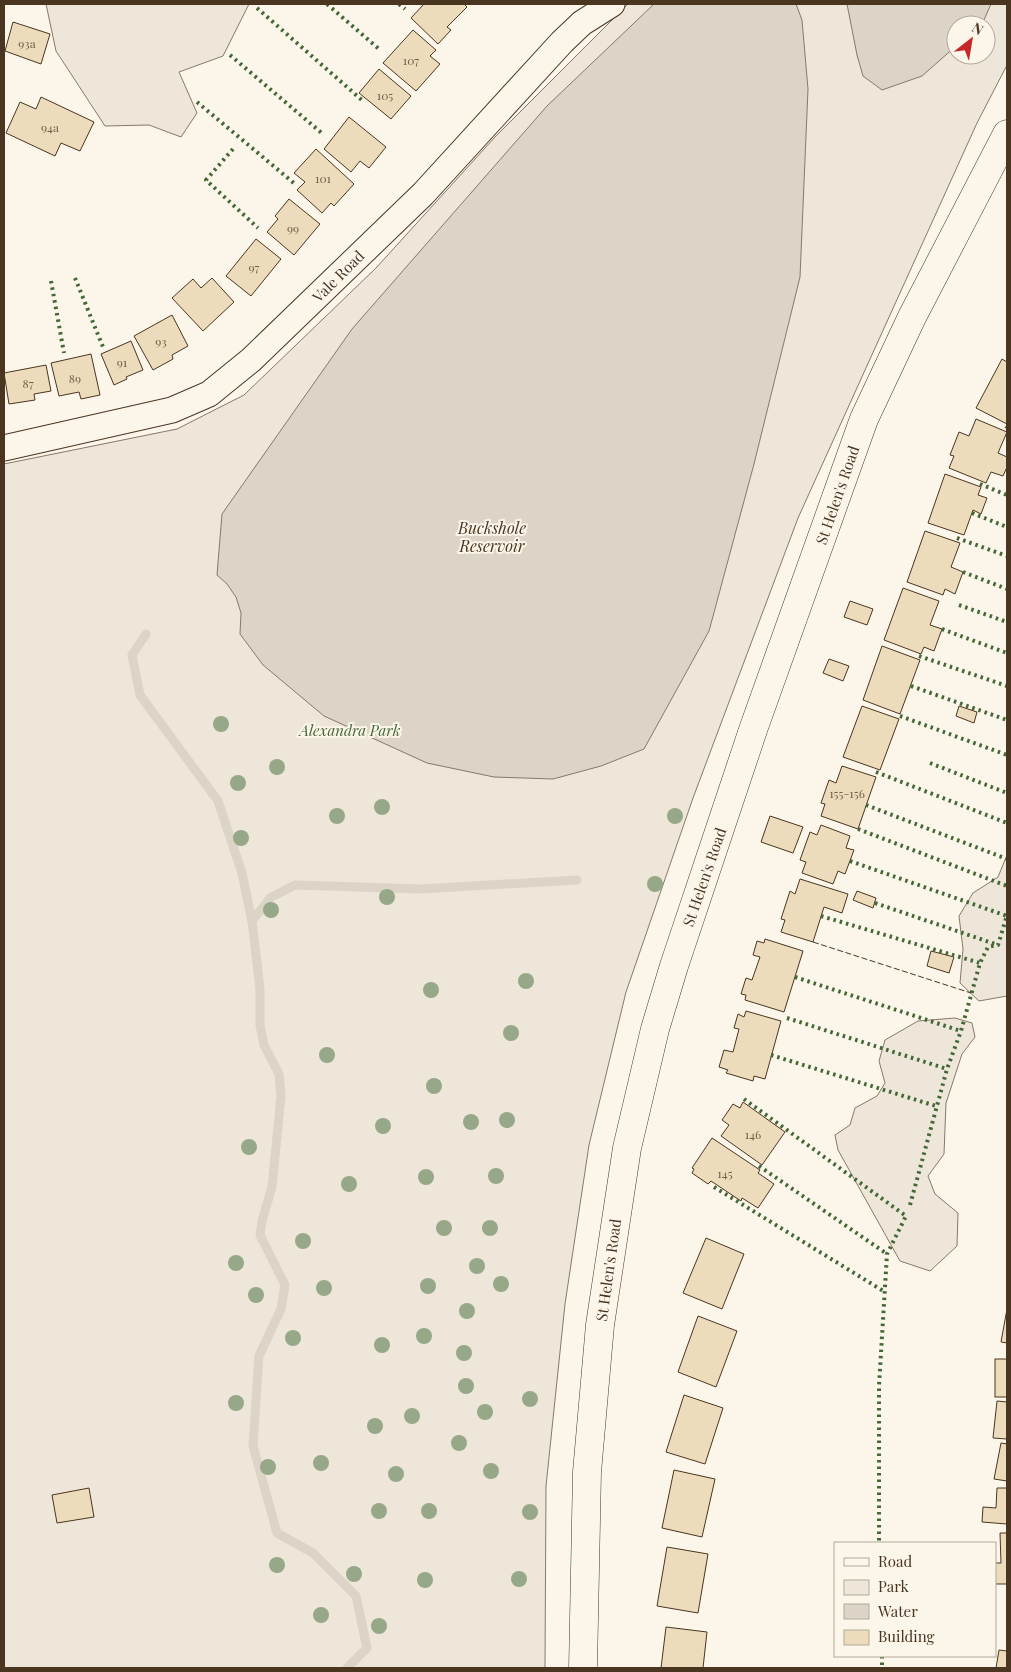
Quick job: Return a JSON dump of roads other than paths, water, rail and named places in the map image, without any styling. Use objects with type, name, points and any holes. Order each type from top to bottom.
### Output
[{"type":"main road","name":"St Helen's Road","points":[[583,1668],[587,1472],[600,1324],[626,1148],[655,1029],[674,966],[754,726],[864,419],[912,317],[1007,134]]},
{"type":"street","name":"Vale Road","points":[[4,448],[172,410],[209,394],[251,360],[423,194],[562,42],[582,23],[612,4]]},
{"type":"water","name":"Buckshole Reservoir","points":[[654,4],[796,4],[802,20],[808,89],[800,277],[754,464],[709,631],[644,749],[601,766],[553,779],[494,777],[427,763],[324,716],[263,665],[240,634],[241,613],[236,597],[227,584],[217,575],[222,514],[352,329],[547,106]]},
{"type":"water","points":[[847,4],[991,4],[986,15],[946,15],[946,55],[922,76],[882,90],[863,76]]},
{"type":"waterway","points":[[146,634],[132,655],[140,695],[218,801],[242,873],[252,921],[260,989],[260,1025],[264,1045],[279,1074],[281,1096],[272,1187],[260,1235],[285,1285],[281,1309],[259,1356],[253,1446],[277,1533],[313,1553],[356,1596],[367,1648],[347,1668]]},
{"type":"waterway","points":[[252,921],[270,898],[295,885],[421,889],[577,880]]},
{"type":"park label","name":"Alexandra Park","points":[[350,730]]}]
